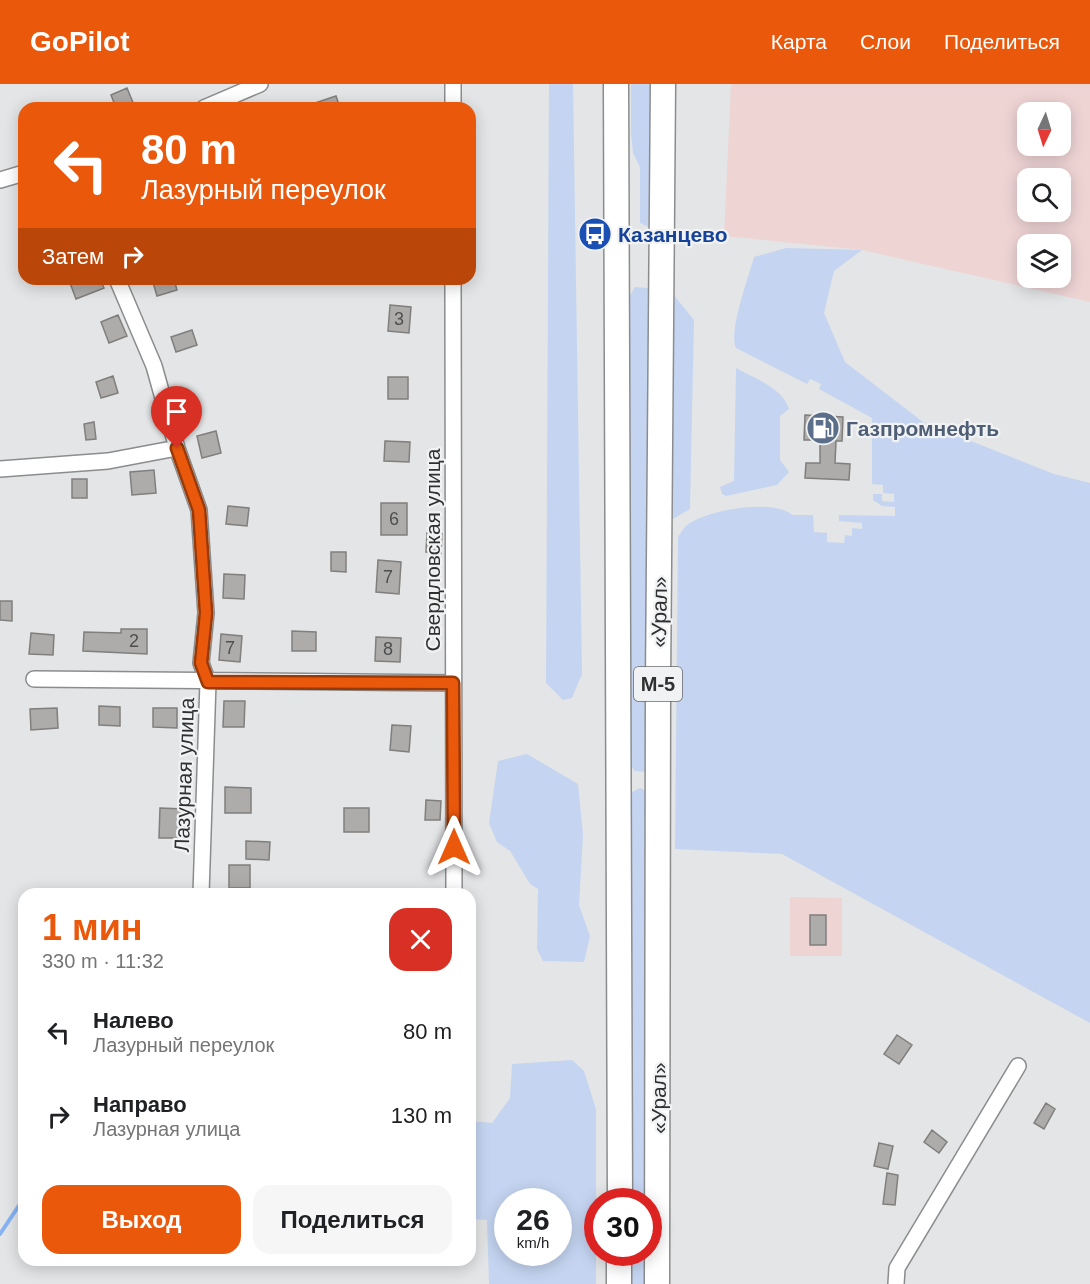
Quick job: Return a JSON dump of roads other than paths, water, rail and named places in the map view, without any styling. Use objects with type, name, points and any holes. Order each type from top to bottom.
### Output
[{"type":"main road","name":"«Урал»","points":[[616,84],[620,1188]]},
{"type":"main road","name":"«Урал»","points":[[657,1284],[658,682],[663,84]]},
{"type":"main road","points":[[620,1266],[620,1284]]},
{"type":"street","points":[[218,102],[260,84]]},
{"type":"street","points":[[453,84],[453,102]]},
{"type":"street","points":[[0,180],[18,175]]},
{"type":"street","name":"Лазурная улица","points":[[120,285],[154,366],[177,448],[199,510],[206,613],[201,663],[208,682],[201,888]]},
{"type":"street","name":"Свердловская улица","points":[[453,285],[454,888]]},
{"type":"street","points":[[0,469],[108,462],[177,448]]},
{"type":"street","points":[[34,679],[453,683]]},
{"type":"street","points":[[896,1284],[897,1268],[1018,1066]]},
{"type":"waterway","points":[[0,1234],[18,1207]]},
{"type":"place","name":"Казанцево","points":[[595,234]]},
{"type":"place","name":"Газпромнефть","points":[[823,428]]}]
